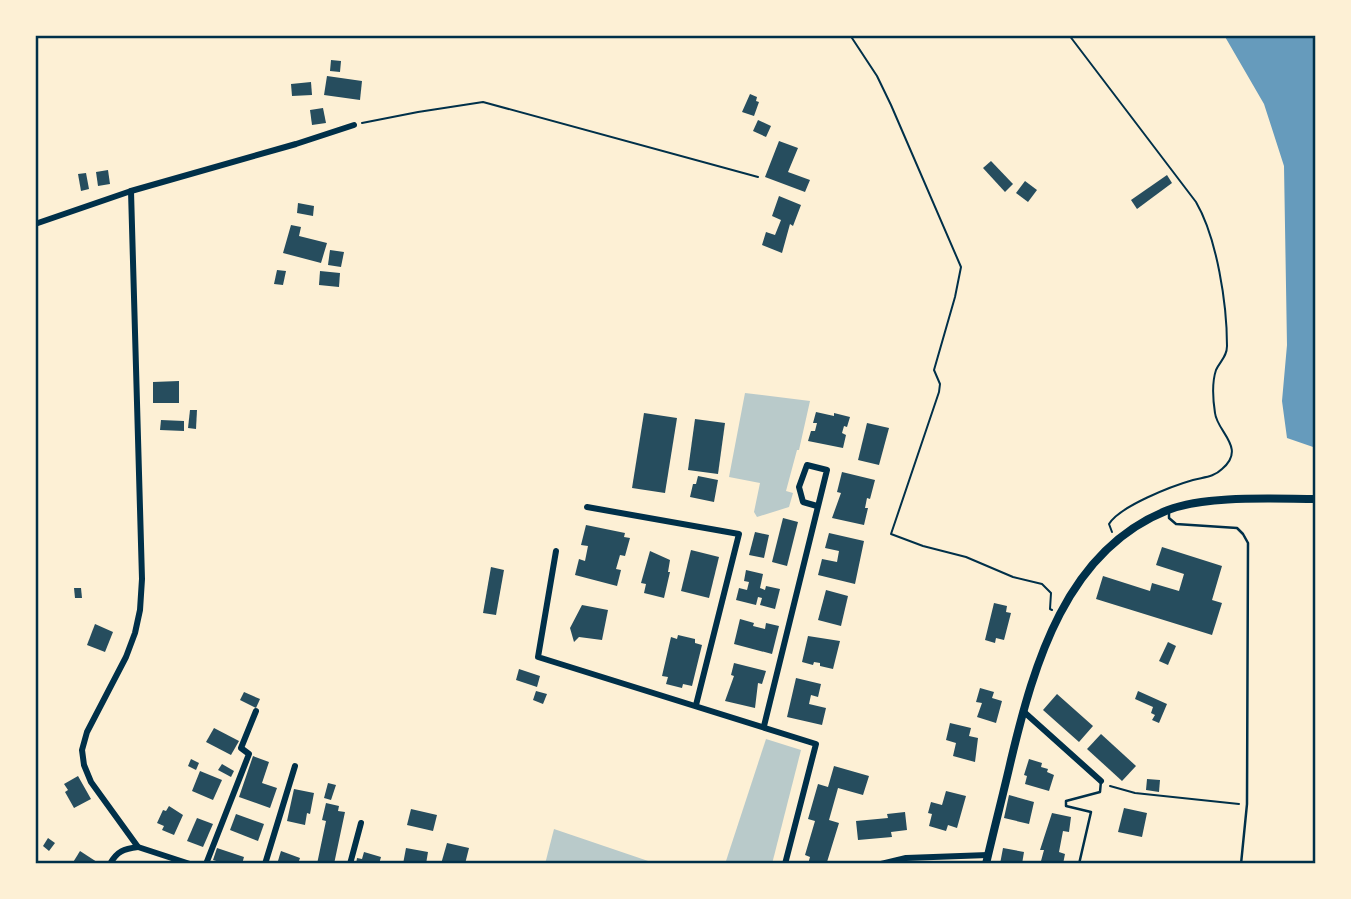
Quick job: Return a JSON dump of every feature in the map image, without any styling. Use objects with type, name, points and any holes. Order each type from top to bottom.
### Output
[{"type":"street","points":[[35,225],[131,191],[354,125]]},
{"type":"street","points":[[131,191],[142,579],[140,610],[135,633],[87,732],[82,750],[84,765],[91,782],[138,847]]},
{"type":"street","points":[[764,726],[827,470],[807,465],[799,487],[803,502],[817,506]]},
{"type":"street","points":[[881,864],[906,858],[987,859],[1038,661],[1059,614],[1089,568],[1117,539],[1138,524],[1169,509],[1237,500],[1316,499]]},
{"type":"street","points":[[587,507],[738,534],[696,705]]},
{"type":"street","points":[[556,551],[538,657],[816,744],[785,864]]},
{"type":"street","points":[[206,864],[249,754],[241,748],[256,711]]},
{"type":"street","points":[[1023,711],[1101,781]]},
{"type":"street","points":[[265,864],[295,766]]},
{"type":"street","points":[[350,864],[361,822]]},
{"type":"street","points":[[110,864],[116,853],[138,847],[190,864]]},
{"type":"lane","points":[[1169,509],[1169,518],[1176,524],[1237,528],[1248,543],[1247,804],[1241,864]]},
{"type":"lane","points":[[1079,864],[1091,812],[1066,806],[1066,801],[1100,792],[1101,781]]},
{"type":"path","points":[[850,35],[877,76],[961,267],[934,370],[940,384],[939,392],[891,534],[966,557],[1013,577],[1042,584],[1051,593],[1050,609],[1059,614]]},
{"type":"path","points":[[1069,35],[1196,202],[1209,231],[1221,283],[1227,348],[1214,380],[1215,414],[1232,445],[1230,457],[1225,467],[1214,475],[1159,492],[1120,513],[1109,524],[1117,539]]},
{"type":"path","points":[[354,125],[483,102],[758,177]]},
{"type":"path","points":[[1101,781],[1135,793],[1247,804]]},
{"type":"shaded area","points":[[745,393],[810,401],[786,491],[793,493],[789,507],[757,517],[754,512],[760,483],[729,477]]},
{"type":"shaded area","points":[[766,739],[801,750],[772,864],[725,864]]},
{"type":"shaded area","points":[[554,829],[657,864],[545,864]]},
{"type":"water","points":[[1224,35],[1316,35],[1316,448],[1287,438],[1282,401],[1287,345],[1284,166],[1264,104]]},
{"type":"building","points":[[331,60],[341,61],[340,72],[330,71]]},
{"type":"building","points":[[327,76],[362,81],[360,100],[324,95]]},
{"type":"building","points":[[311,82],[312,95],[292,96],[291,84]]},
{"type":"building","points":[[750,94],[757,97],[756,101],[759,102],[754,116],[742,112]]},
{"type":"building","points":[[323,108],[326,123],[312,125],[310,110]]},
{"type":"building","points":[[758,120],[771,126],[766,137],[753,131]]},
{"type":"building","points":[[779,141],[798,148],[788,172],[810,180],[805,192],[765,177]]},
{"type":"building","points":[[991,161],[1013,184],[1005,192],[983,168]]},
{"type":"building","points":[[108,170],[110,184],[98,186],[96,172]]},
{"type":"building","points":[[86,173],[89,189],[81,191],[78,174]]},
{"type":"building","points":[[1167,175],[1172,183],[1137,209],[1131,200]]},
{"type":"building","points":[[1025,181],[1037,190],[1028,202],[1016,193]]},
{"type":"building","points":[[779,196],[801,205],[793,226],[790,224],[782,253],[762,245],[766,232],[775,235],[781,220],[772,216]]},
{"type":"building","points":[[298,203],[314,206],[313,216],[297,213]]},
{"type":"building","points":[[291,225],[301,227],[299,236],[327,243],[321,263],[283,253]]},
{"type":"building","points":[[330,250],[344,252],[341,267],[328,265]]},
{"type":"building","points":[[277,270],[286,271],[283,285],[274,284]]},
{"type":"building","points":[[320,271],[340,273],[339,287],[319,285]]},
{"type":"building","points":[[179,381],[179,403],[153,403],[153,382]]},
{"type":"building","points":[[190,410],[197,410],[196,429],[188,428]]},
{"type":"building","points":[[816,412],[850,417],[842,433],[846,435],[843,448],[808,441],[811,431],[815,431],[817,423],[813,423]]},
{"type":"building","points":[[644,413],[677,418],[665,493],[632,488]]},
{"type":"building","points":[[695,419],[725,423],[718,474],[688,470]]},
{"type":"building","points":[[161,420],[184,421],[184,431],[160,430]]},
{"type":"building","points":[[867,423],[889,428],[879,465],[858,460]]},
{"type":"building","points":[[842,472],[875,480],[870,499],[867,498],[864,525],[832,518],[841,493],[837,492]]},
{"type":"building","points":[[698,476],[718,480],[714,502],[690,497]]},
{"type":"building","points":[[783,518],[798,522],[787,566],[772,562]]},
{"type":"building","points":[[586,525],[625,533],[624,537],[630,538],[625,556],[620,555],[616,569],[621,570],[617,586],[575,575],[579,559],[585,561],[588,546],[581,545]]},
{"type":"building","points":[[755,532],[769,535],[764,558],[749,555]]},
{"type":"building","points":[[829,533],[864,541],[855,584],[818,575],[822,559],[837,562],[839,551],[825,548]]},
{"type":"building","points":[[1162,547],[1222,566],[1212,600],[1222,603],[1212,635],[1096,599],[1103,576],[1150,591],[1152,583],[1179,591],[1184,574],[1156,565]]},
{"type":"building","points":[[691,550],[719,557],[709,598],[681,591]]},
{"type":"building","points":[[650,551],[670,560],[664,598],[644,593],[646,584],[641,583]]},
{"type":"building","points":[[491,567],[504,570],[496,615],[483,613]]},
{"type":"building","points":[[746,570],[763,574],[760,588],[765,590],[766,586],[780,589],[775,609],[760,605],[762,598],[758,597],[756,605],[736,600],[739,588],[747,590],[749,582],[744,581]]},
{"type":"building","points":[[74,588],[81,588],[82,598],[75,598]]},
{"type":"building","points":[[826,590],[848,596],[841,626],[818,620]]},
{"type":"building","points":[[994,603],[1007,606],[1006,612],[1011,613],[1004,640],[996,638],[995,643],[985,640]]},
{"type":"building","points":[[582,605],[608,610],[602,640],[579,637],[574,642],[570,628]]},
{"type":"building","points":[[740,619],[765,629],[766,623],[779,626],[772,654],[734,644]]},
{"type":"building","points":[[95,624],[113,632],[105,652],[87,645]]},
{"type":"building","points":[[678,635],[695,639],[695,643],[702,645],[692,686],[683,684],[682,688],[666,684],[668,677],[662,676],[671,637],[677,639]]},
{"type":"building","points":[[808,636],[840,641],[833,669],[820,666],[820,663],[814,662],[813,665],[802,662]]},
{"type":"building","points":[[1168,642],[1176,646],[1168,665],[1159,661]]},
{"type":"building","points":[[734,663],[766,671],[762,684],[758,683],[755,708],[725,701],[734,676],[731,675]]},
{"type":"building","points":[[519,669],[540,676],[537,687],[516,680]]},
{"type":"building","points":[[796,678],[821,684],[818,697],[811,695],[809,704],[826,708],[822,725],[787,717]]},
{"type":"building","points":[[980,688],[994,692],[992,698],[1002,701],[996,723],[977,717],[982,703],[976,702]]},
{"type":"building","points":[[536,691],[547,694],[543,704],[533,700]]},
{"type":"building","points":[[1138,691],[1167,704],[1159,723],[1152,720],[1155,715],[1151,713],[1153,707],[1135,699]]},
{"type":"building","points":[[244,692],[260,699],[256,708],[240,700]]},
{"type":"building","points":[[1057,694],[1093,726],[1079,742],[1043,710]]},
{"type":"building","points":[[950,723],[971,728],[969,736],[978,738],[975,762],[953,756],[956,743],[946,740]]},
{"type":"building","points":[[214,728],[239,741],[231,755],[206,742]]},
{"type":"building","points":[[1101,734],[1136,766],[1122,781],[1087,749]]},
{"type":"building","points":[[253,756],[269,762],[262,783],[277,788],[270,808],[239,797]]},
{"type":"building","points":[[191,759],[199,763],[196,770],[188,766]]},
{"type":"building","points":[[1029,759],[1042,763],[1041,767],[1054,775],[1049,791],[1025,784],[1027,776],[1024,775]]},
{"type":"building","points":[[222,764],[234,771],[231,777],[218,770]]},
{"type":"building","points":[[834,766],[869,776],[863,795],[838,788],[829,820],[839,823],[827,862],[808,864],[810,857],[805,855],[815,821],[808,819],[818,784],[828,787]]},
{"type":"building","points":[[200,771],[222,780],[213,800],[192,791]]},
{"type":"building","points":[[78,776],[91,799],[74,808],[65,792],[68,790],[64,784]]},
{"type":"building","points":[[1147,779],[1160,780],[1159,792],[1146,790]]},
{"type":"building","points":[[328,783],[336,785],[331,800],[324,798]]},
{"type":"building","points":[[294,789],[314,793],[305,825],[287,821]]},
{"type":"building","points":[[946,791],[966,796],[957,828],[948,825],[946,831],[929,826],[932,814],[928,813],[931,802],[942,805]]},
{"type":"building","points":[[1009,795],[1034,802],[1029,824],[1004,818]]},
{"type":"building","points":[[326,803],[339,806],[338,811],[345,812],[334,864],[317,864],[326,821],[322,820]]},
{"type":"building","points":[[169,806],[183,815],[174,835],[162,830],[164,826],[157,823],[163,810],[166,811]]},
{"type":"building","points":[[1124,808],[1147,813],[1142,837],[1118,832]]},
{"type":"building","points":[[411,809],[437,815],[433,831],[407,825]]},
{"type":"building","points":[[905,812],[907,830],[891,832],[892,837],[858,840],[856,821],[888,818],[887,814]]},
{"type":"building","points":[[1052,813],[1071,817],[1069,832],[1063,831],[1059,852],[1065,854],[1063,864],[1041,861],[1044,850],[1040,850]]},
{"type":"building","points":[[236,814],[264,824],[258,841],[230,830]]},
{"type":"building","points":[[197,818],[213,824],[203,847],[187,841]]},
{"type":"building","points":[[48,838],[55,843],[49,851],[43,846]]},
{"type":"building","points":[[447,843],[469,848],[465,864],[441,864]]},
{"type":"building","points":[[217,848],[244,857],[242,864],[226,864],[213,860]]},
{"type":"building","points":[[406,848],[428,852],[426,864],[403,864]]},
{"type":"building","points":[[1003,848],[1024,852],[1022,864],[1000,864]]},
{"type":"building","points":[[80,851],[100,864],[72,864]]},
{"type":"building","points":[[281,851],[300,858],[298,864],[277,864]]},
{"type":"building","points":[[364,852],[381,857],[379,864],[356,864],[357,858],[362,859]]}]
